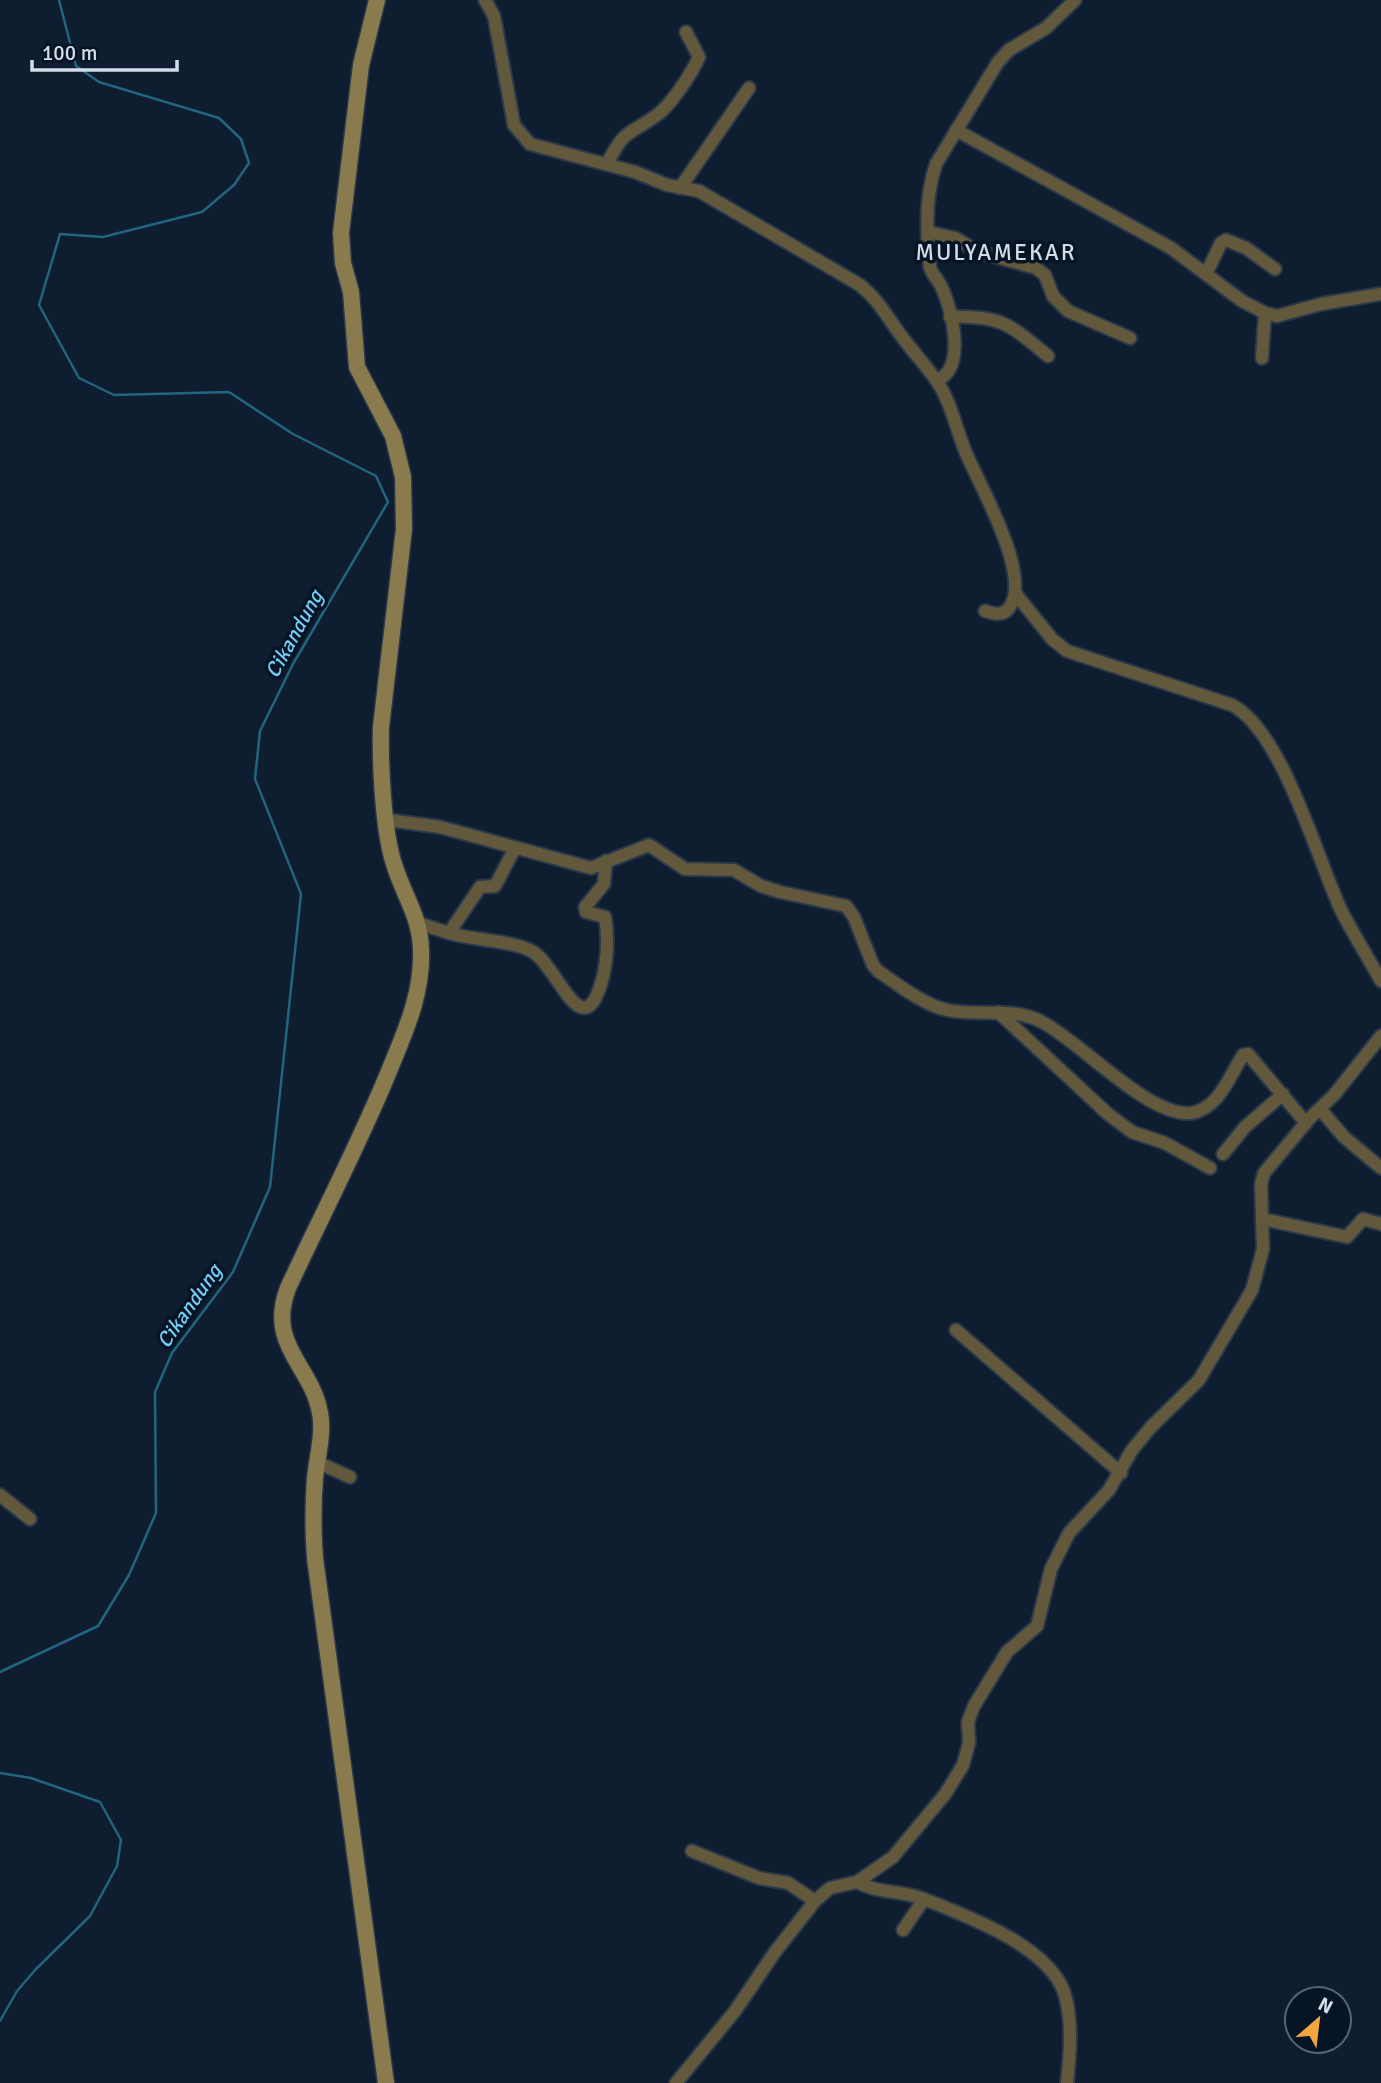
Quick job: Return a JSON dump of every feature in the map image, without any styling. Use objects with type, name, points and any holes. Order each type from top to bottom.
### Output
[{"type":"street","points":[[377,0],[361,65],[341,233],[343,263],[351,292],[357,367],[393,436],[403,477],[404,529],[381,727],[393,862],[418,923],[422,977],[414,1006],[377,1100],[283,1306],[283,1330],[321,1415],[314,1537],[319,1601],[386,2083]]},
{"type":"street","points":[[485,0],[494,16],[514,125],[520,135],[542,148],[607,164],[709,197],[860,285],[880,301],[891,322],[937,380],[1016,575],[1015,593],[1005,612],[994,614],[985,611]]},
{"type":"street","points":[[937,380],[948,373],[954,359],[956,338],[941,286],[931,271],[930,182],[957,130],[1003,55],[1046,28],[1075,0]]},
{"type":"street","points":[[607,164],[619,140],[628,131],[659,114],[694,69],[699,57],[686,32]]},
{"type":"street","points":[[680,188],[748,88]]},
{"type":"street","points":[[957,130],[1024,164],[1207,272],[1242,300],[1265,313],[1277,316],[1321,304],[1381,294]]},
{"type":"street","points":[[929,232],[955,238],[979,252],[1036,268],[1045,275],[1053,296],[1068,311],[1130,338]]},
{"type":"street","points":[[1207,272],[1226,240],[1246,248],[1275,270]]},
{"type":"street","points":[[1262,358],[1265,313]]},
{"type":"street","points":[[950,317],[994,318],[1008,324],[1048,356]]},
{"type":"street","points":[[1015,593],[1052,639],[1067,652],[1232,705],[1250,717],[1264,733],[1306,821],[1341,910],[1381,981]]},
{"type":"street","points":[[388,820],[440,827],[591,868],[649,845],[685,869],[734,870],[761,886],[846,906],[854,917],[873,965],[886,977],[947,1010],[998,1012],[1041,1021],[1149,1100],[1172,1110],[1193,1113],[1206,1106],[1220,1094],[1245,1053],[1306,1123]]},
{"type":"street","points":[[449,933],[482,886],[495,886],[501,880],[515,848]]},
{"type":"street","points":[[418,923],[449,933],[533,951],[552,969],[571,1002],[580,1008],[590,1008],[594,1005],[603,978],[607,929],[605,917],[586,912],[585,907],[604,884],[606,861]]},
{"type":"street","points":[[998,1012],[1108,1114],[1132,1132],[1172,1146],[1210,1168]]},
{"type":"street","points":[[676,2083],[735,2011],[775,1952],[815,1901],[830,1888],[857,1882],[893,1857],[946,1793],[964,1765],[970,1742],[968,1722],[982,1690],[1007,1652],[1037,1626],[1051,1569],[1069,1533],[1097,1505],[1121,1473],[1132,1450],[1151,1427],[1199,1380],[1257,1276],[1263,1249],[1261,1184],[1264,1173],[1381,1036]]},
{"type":"street","points":[[1223,1154],[1245,1127],[1283,1094]]},
{"type":"street","points":[[1320,1109],[1344,1138],[1381,1168]]},
{"type":"street","points":[[1262,1219],[1347,1237],[1363,1219],[1381,1224]]},
{"type":"street","points":[[956,1330],[1046,1407],[1077,1438],[1121,1473]]},
{"type":"street","points":[[317,1462],[350,1477]]},
{"type":"street","points":[[0,1495],[30,1519]]},
{"type":"street","points":[[692,1851],[759,1878],[788,1883],[815,1901]]},
{"type":"street","points":[[857,1882],[887,1893],[899,1892],[923,1899],[967,1916],[1014,1941],[1044,1963],[1064,1993],[1070,2054],[1067,2083]]},
{"type":"street","points":[[903,1930],[923,1899]]},
{"type":"waterway","name":"Cikandung","points":[[0,1672],[98,1626],[129,1575],[156,1513],[155,1392],[172,1353],[233,1272],[270,1187],[301,894],[255,779],[260,731],[293,664],[388,502],[376,476],[293,434],[229,392],[114,395],[79,378],[39,305],[60,234],[103,237],[202,212],[234,185],[249,163],[241,139],[219,118],[99,82],[76,66],[59,0]]},
{"type":"waterway","name":"Cikandung","points":[[0,1773],[31,1778],[100,1802],[121,1840],[117,1866],[90,1916],[17,1991],[0,2021]]},
{"type":"district","name":"MULYAMEKAR","points":[[996,252]]}]
